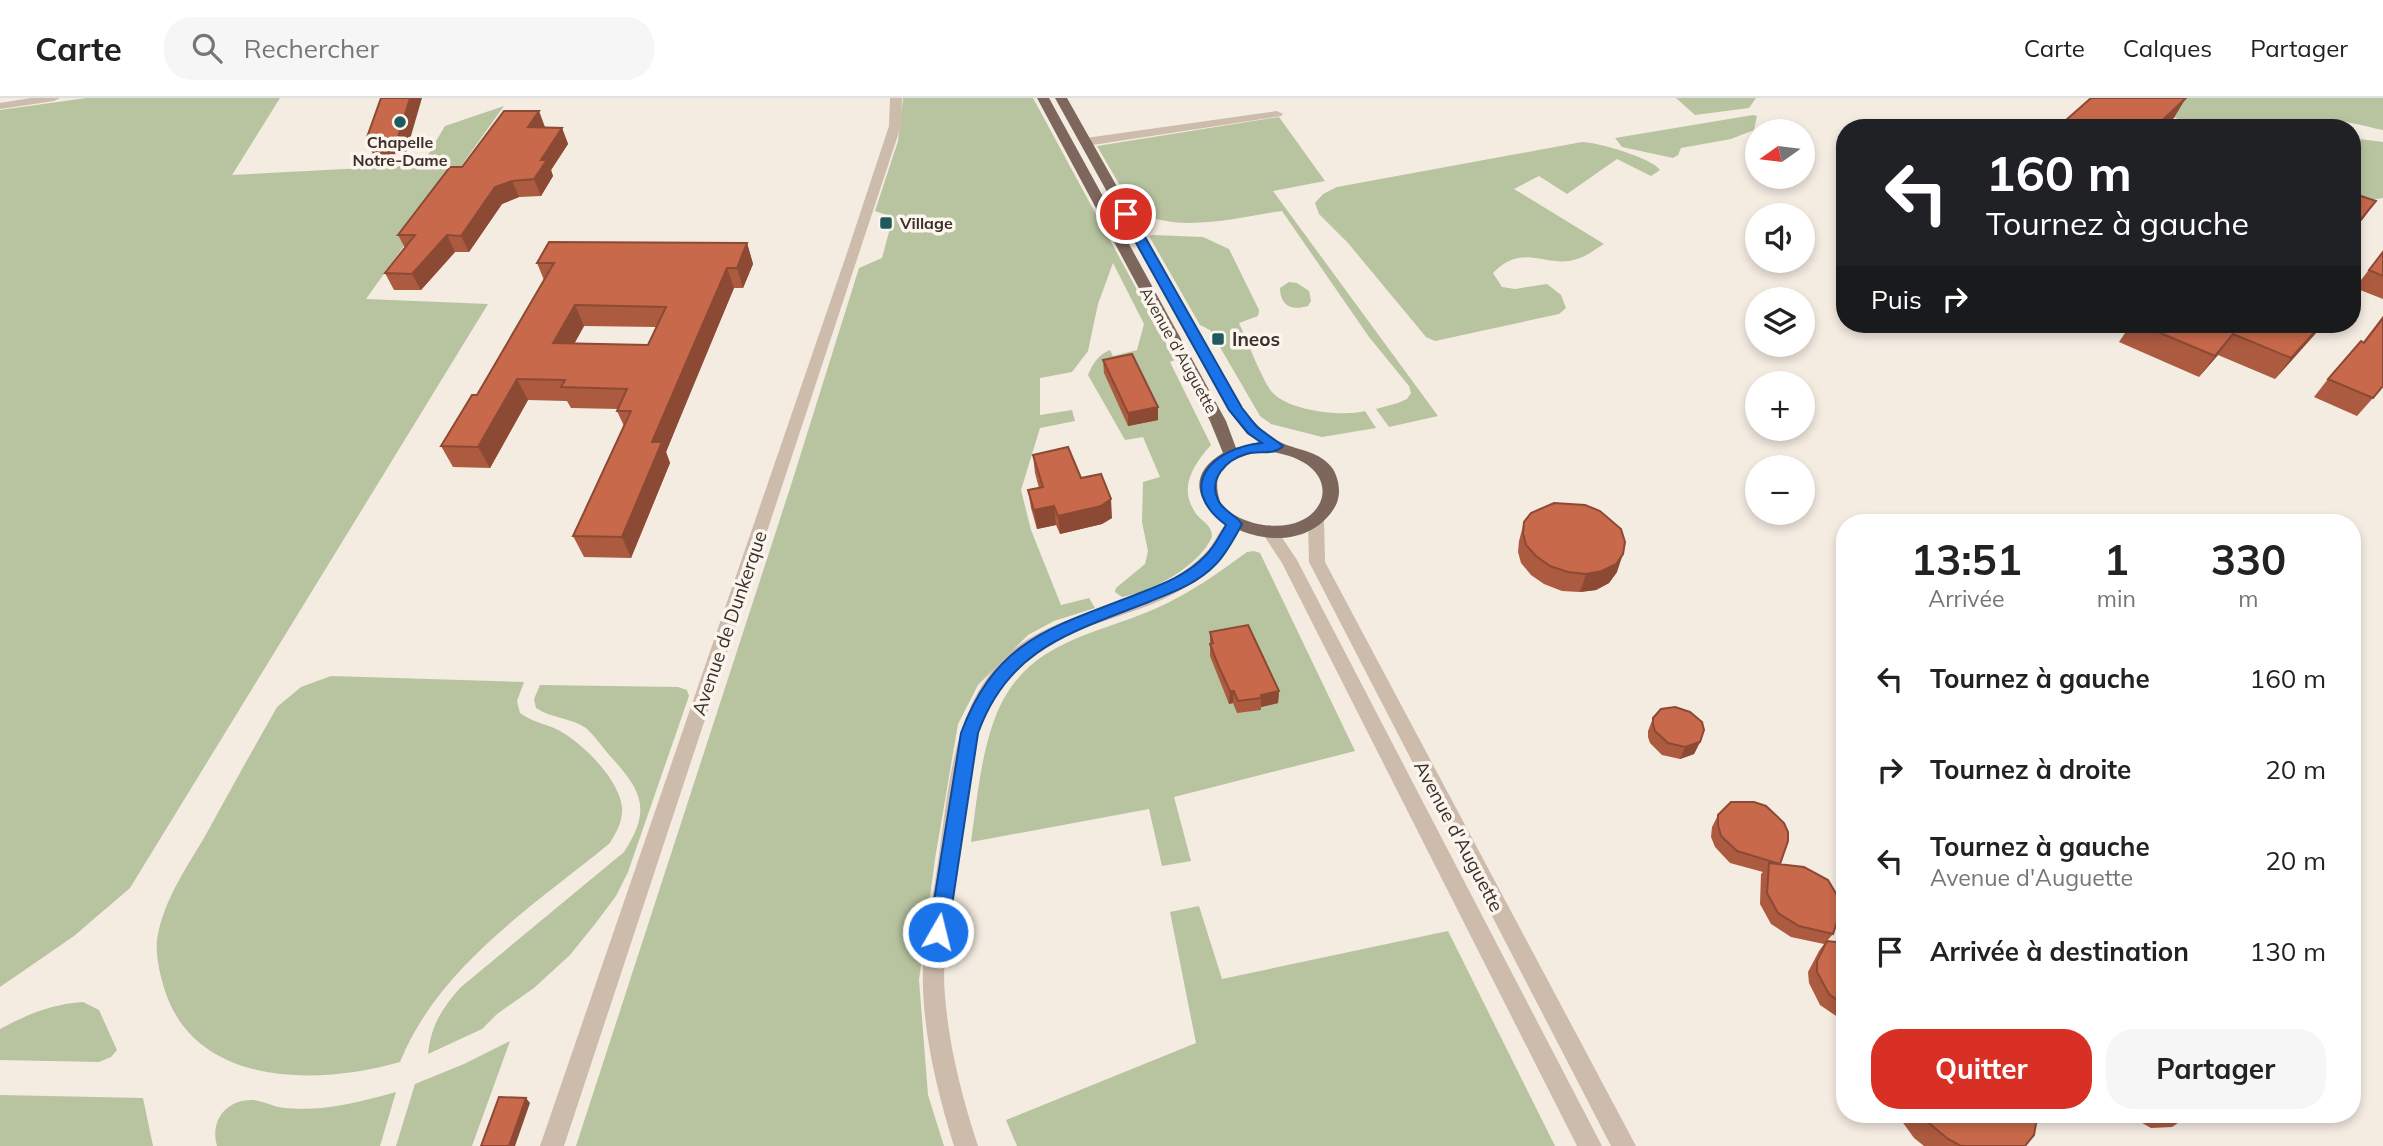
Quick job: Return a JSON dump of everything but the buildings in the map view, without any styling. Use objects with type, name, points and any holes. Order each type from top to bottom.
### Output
[{"type":"main road","name":"Avenue d'Auguette","points":[[1043,98],[1218,421],[1231,455]]},
{"type":"main road","name":"Avenue d'Auguette","points":[[1061,98],[1236,410],[1252,430],[1276,446]]},
{"type":"main road","points":[[1276,446],[1297,451],[1319,464],[1332,484],[1329,505],[1316,520],[1283,531],[1255,530],[1235,524],[1218,511],[1211,501],[1208,486],[1210,474],[1220,462],[1243,449],[1276,446]]},
{"type":"street","points":[[0,106],[54,98]]},
{"type":"street","name":"Avenue de Dunkerque","points":[[552,1146],[854,253],[895,126],[896,98]]},
{"type":"street","points":[[1086,142],[1277,114]]},
{"type":"street","name":"Avenue d'Auguette","points":[[1316,520],[1317,562],[1624,1146]]},
{"type":"street","points":[[966,1146],[956,1116],[941,1046],[933,994],[934,959],[962,771],[969,733],[979,707],[992,684],[1010,664],[1056,632],[1180,583],[1211,560],[1235,524]]},
{"type":"street","name":"Avenue d'Auguette","points":[[1269,531],[1289,560],[1590,1146]]},
{"type":"green space","points":[[86,98],[280,98],[232,175],[422,165],[445,126],[504,106],[366,299],[488,304],[130,888],[74,936],[0,987],[0,110]]},
{"type":"green space","points":[[903,98],[1033,98],[1175,360],[1170,362],[1211,445],[1193,469],[1188,496],[1197,515],[1209,527],[1212,537],[1186,568],[1173,576],[1134,594],[1122,597],[1115,592],[1116,588],[1145,564],[1148,551],[1142,522],[1143,482],[1160,477],[1143,437],[1125,440],[1088,375],[1102,354],[1110,350],[1113,356],[1137,350],[1144,324],[1113,263],[1098,304],[1088,351],[1072,372],[1040,378],[1040,415],[1072,410],[1075,421],[1040,428],[1021,490],[1031,530],[1061,605],[1089,598],[1095,608],[1054,621],[1028,635],[978,685],[958,724],[935,859],[919,980],[928,1095],[944,1146],[576,1146],[859,268],[882,258],[893,217],[875,211],[898,141]]},
{"type":"green space","points":[[1676,98],[1756,98],[1749,108],[1695,115]]},
{"type":"green space","points":[[2118,98],[2383,98],[2383,130],[2361,125],[2361,119],[2178,119]]},
{"type":"green space","points":[[1757,116],[1756,119],[1745,119],[1745,134],[1731,139],[1681,148],[1673,158],[1622,147],[1615,138]]},
{"type":"green space","points":[[1279,117],[1325,181],[1273,191],[1438,416],[1389,427],[1376,409],[1407,399],[1411,393],[1409,386],[1369,337],[1282,211],[1186,223],[1149,216],[1133,208],[1097,146]]},
{"type":"green space","points":[[2361,139],[2383,142],[2383,198],[2361,200]]},
{"type":"green space","points":[[1582,142],[1624,152],[1655,165],[1660,170],[1651,176],[1617,159],[1567,194],[1539,176],[1514,189],[1604,244],[1583,257],[1568,261],[1526,257],[1515,259],[1493,273],[1502,287],[1515,289],[1547,284],[1561,295],[1566,308],[1559,314],[1435,341],[1426,337],[1348,243],[1319,214],[1315,203],[1323,194],[1337,187]]},
{"type":"green space","points":[[1149,236],[1203,237],[1229,249],[1259,310],[1258,316],[1239,323],[1268,387],[1280,399],[1303,408],[1330,413],[1365,411],[1376,428],[1322,437],[1271,424],[1260,416],[1210,330],[1200,325]]},
{"type":"green space","points":[[1289,282],[1297,283],[1309,291],[1311,301],[1308,306],[1297,308],[1285,303],[1280,288]]},
{"type":"green space","points":[[1247,552],[1260,553],[1355,751],[1174,797],[1191,861],[1162,866],[1149,809],[971,842],[981,770],[995,717],[1016,681],[1032,664],[1070,641],[1169,602],[1203,583]]},
{"type":"green space","points":[[331,676],[524,682],[517,701],[520,713],[565,734],[588,752],[609,776],[621,801],[622,813],[618,829],[610,843],[490,940],[463,967],[438,996],[417,1028],[400,1062],[368,1070],[334,1074],[264,1072],[232,1062],[204,1046],[181,1023],[161,978],[157,955],[158,934],[177,884],[277,707],[301,687]]},
{"type":"green space","points":[[540,685],[678,687],[687,690],[689,696],[628,872],[616,896],[570,955],[534,988],[497,1014],[482,1029],[428,1054],[439,1017],[461,987],[624,852],[638,824],[640,802],[622,769],[586,728],[536,708],[534,699]]},
{"type":"green space","points":[[1199,906],[1222,979],[1448,931],[1555,1146],[1017,1146],[1006,1120],[1196,1043],[1170,912]]},
{"type":"green space","points":[[83,1002],[99,1010],[117,1050],[111,1057],[99,1062],[0,1060],[0,1029],[40,1011]]},
{"type":"green space","points":[[510,1041],[472,1146],[396,1146],[415,1084]]},
{"type":"green space","points":[[396,1092],[380,1146],[217,1146],[215,1137],[218,1121],[227,1108],[235,1103],[253,1100],[284,1108],[317,1108]]},
{"type":"green space","points":[[0,1095],[143,1098],[153,1146],[0,1146]]},
{"type":"place","name":"Chapelle Notre-Dame","points":[[400,122]]},
{"type":"place","name":"Village","points":[[886,223]]},
{"type":"place","name":"Ineos","points":[[1218,339]]},
{"type":"route","points":[[938,932],[969,733],[992,684],[1010,664],[1056,632],[1108,614],[1180,583],[1211,560],[1235,524],[1218,511],[1211,501],[1208,486],[1210,474],[1220,462],[1243,449],[1276,446],[1252,430],[1236,410],[1126,214]]}]
